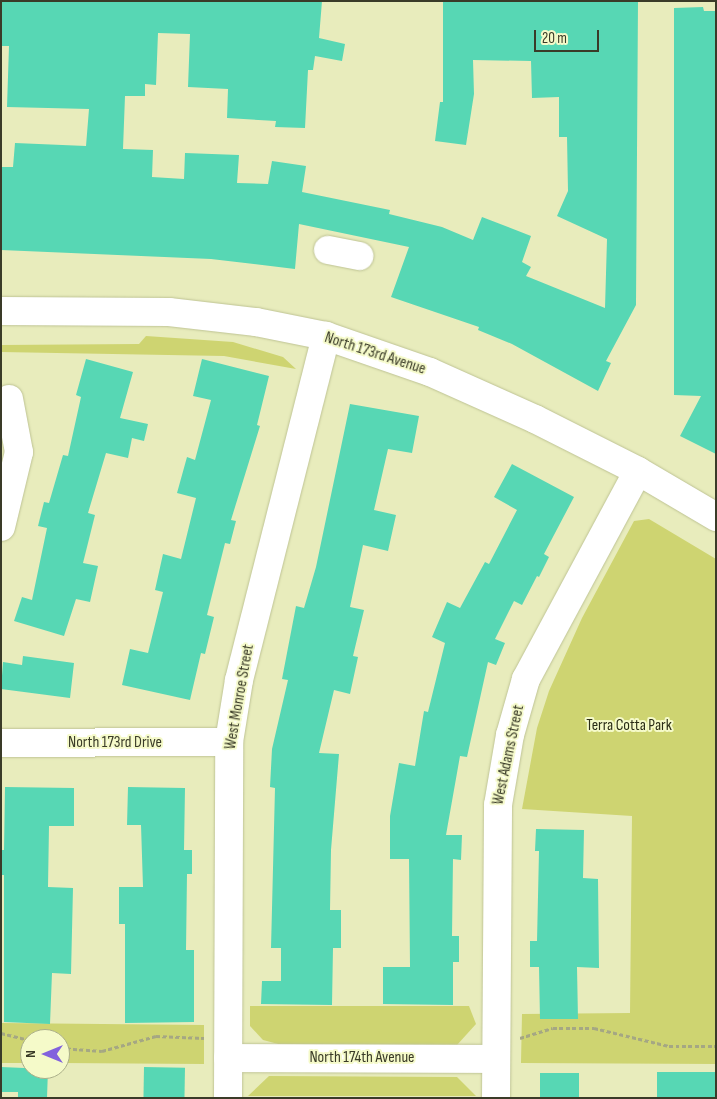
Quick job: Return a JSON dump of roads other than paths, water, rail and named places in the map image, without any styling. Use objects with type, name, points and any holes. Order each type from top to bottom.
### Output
[{"type":"street","points":[[328,250],[359,256]]},
{"type":"street","name":"North 173rd Avenue","points":[[1,311],[169,312],[256,322],[326,336],[430,372],[535,419],[638,471],[716,517]]},
{"type":"street","name":"West Monroe Street","points":[[228,1098],[229,742],[240,680],[326,336]]},
{"type":"street","points":[[1,527],[19,452],[9,399]]},
{"type":"street","name":"West Adams Street","points":[[496,1098],[498,805],[510,735],[526,679],[638,471]]},
{"type":"street","name":"North 173rd Drive","points":[[1,743],[229,742]]},
{"type":"street","name":"North 174th Avenue","points":[[228,1058],[496,1059]]},
{"type":"park label","name":"Terra Cotta Park","points":[[629,726]]}]
